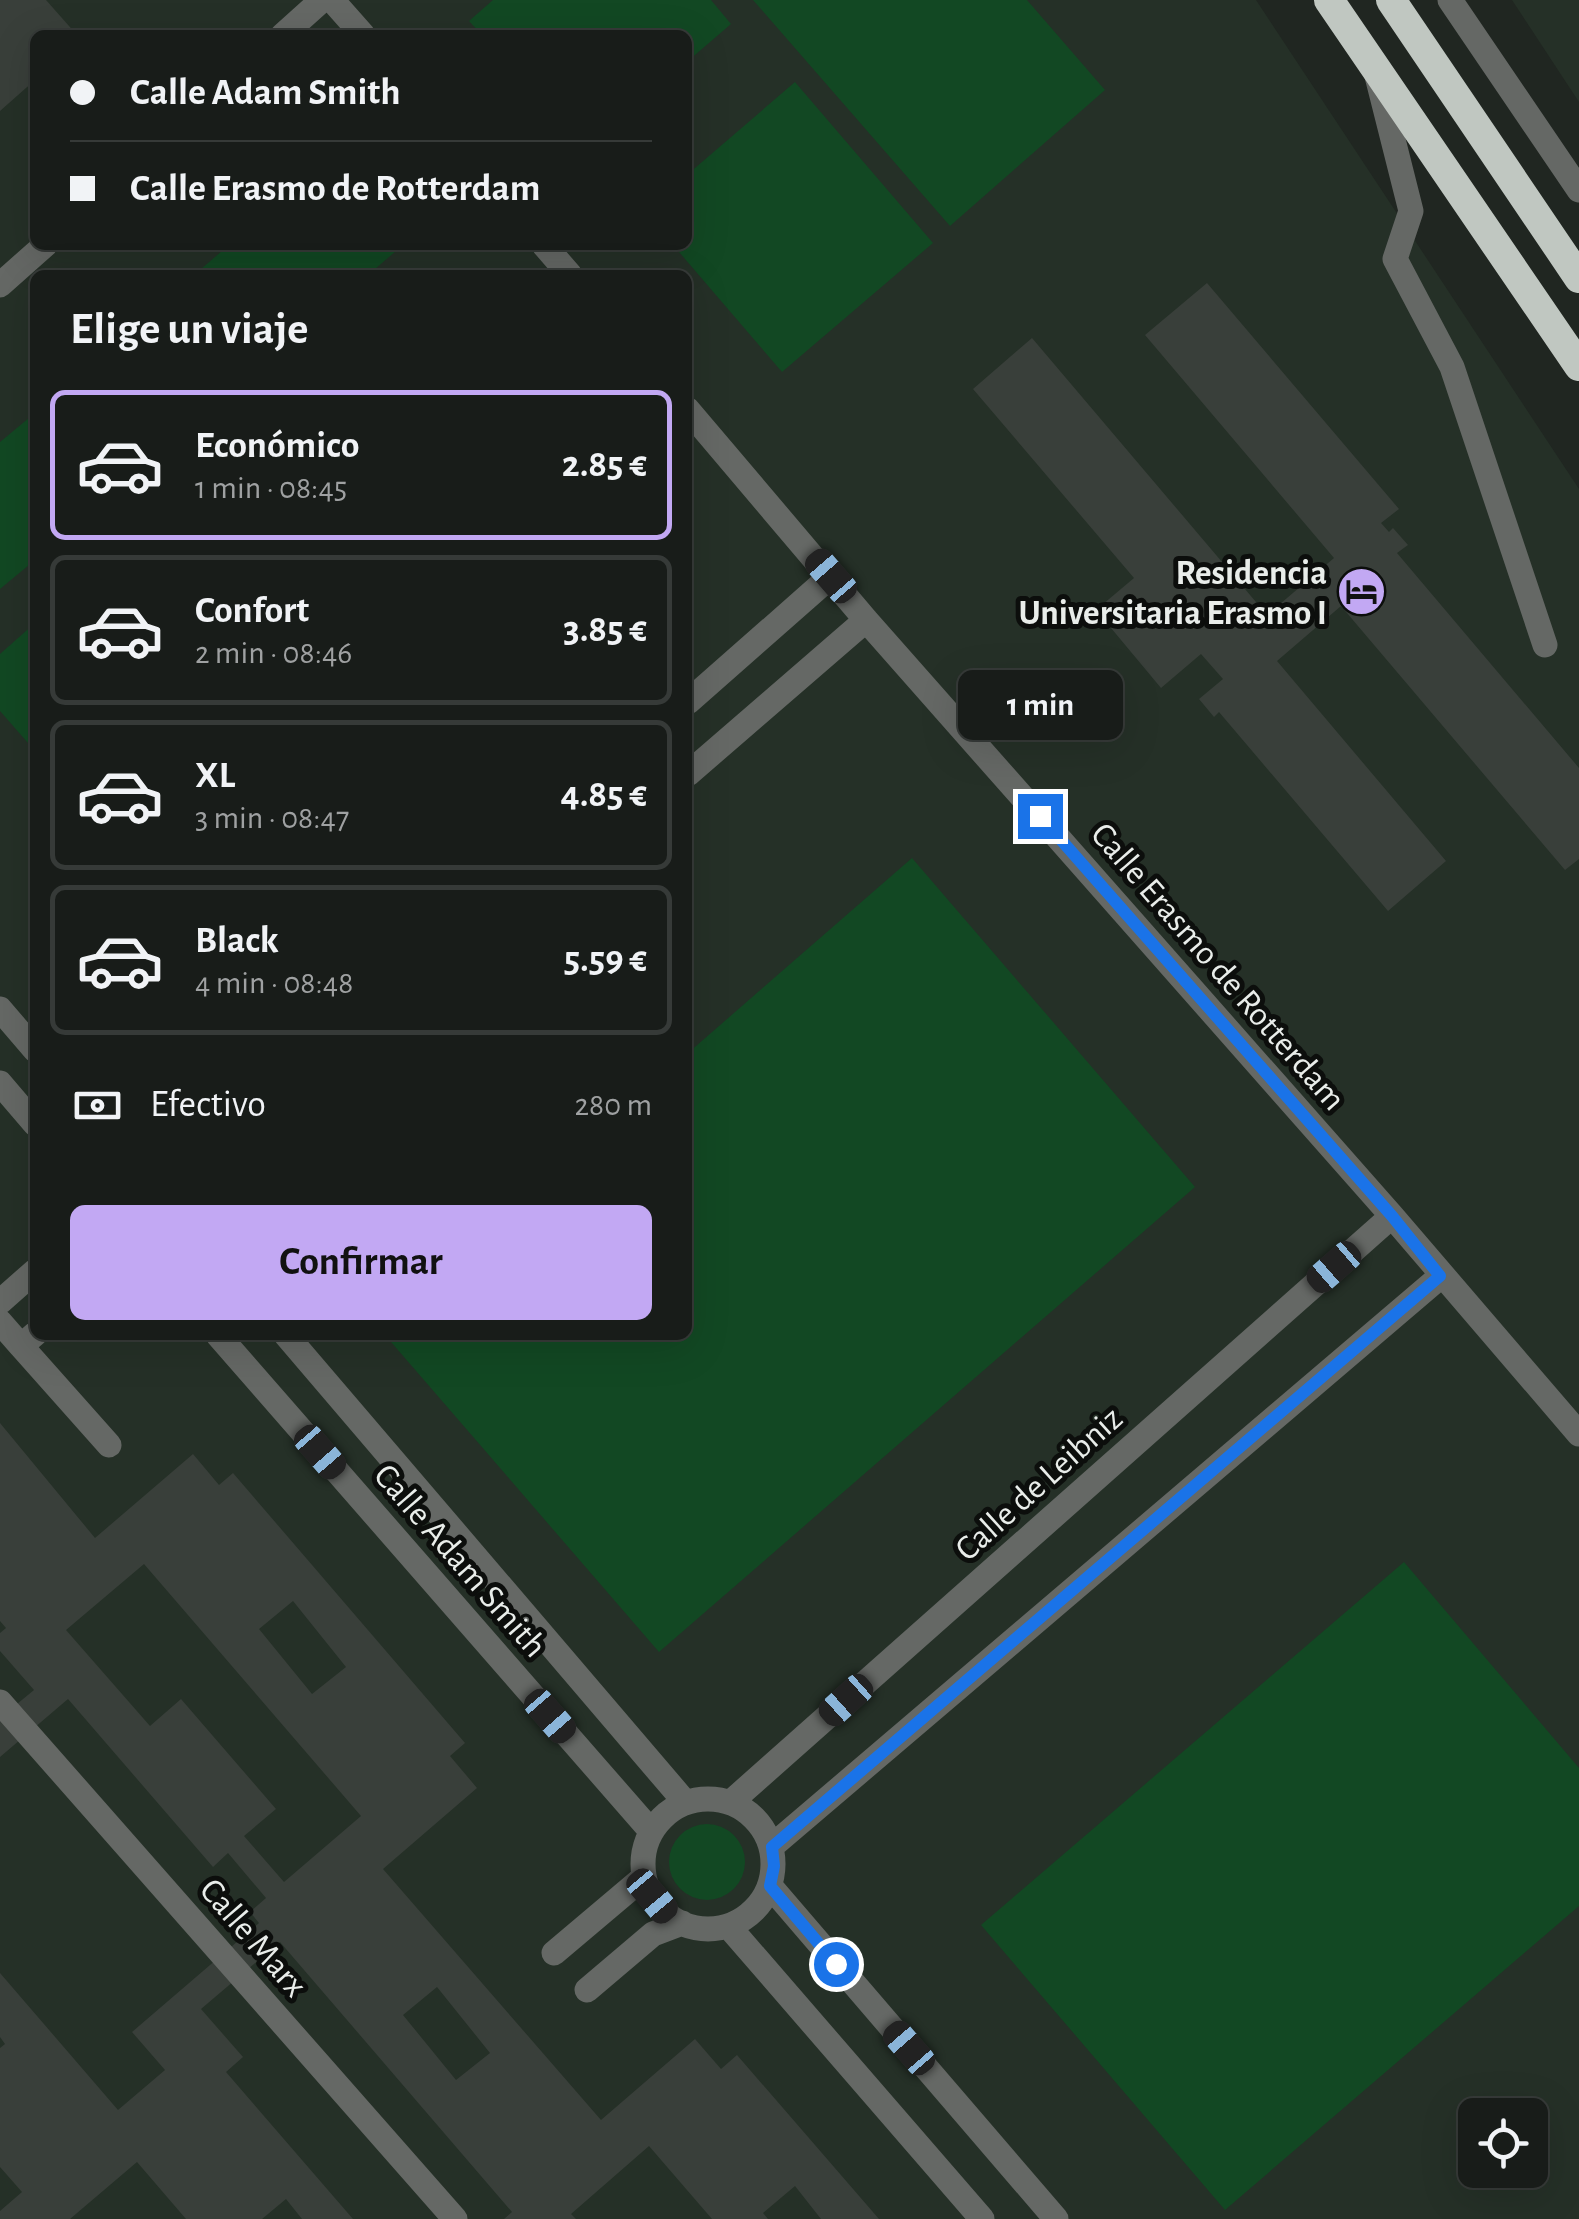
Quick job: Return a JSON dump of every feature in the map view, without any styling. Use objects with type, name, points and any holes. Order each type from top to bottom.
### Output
[{"type":"highway","points":[[1329,0],[1579,366]]},
{"type":"highway","points":[[1391,0],[1579,278]]},
{"type":"street","points":[[289,30],[322,0]]},
{"type":"street","points":[[332,0],[359,30]]},
{"type":"street","points":[[1450,0],[1579,190]]},
{"type":"street","points":[[1375,66],[1411,210],[1395,259],[1452,367],[1545,644]]},
{"type":"street","points":[[0,284],[39,250]]},
{"type":"street","points":[[548,250],[566,270]]},
{"type":"street","name":"Calle Erasmo de Rotterdam","points":[[692,415],[866,620],[1579,1434]]},
{"type":"street","points":[[692,698],[831,576]]},
{"type":"street","points":[[692,771],[866,620]]},
{"type":"street","points":[[0,1009],[30,1044]]},
{"type":"street","points":[[0,1083],[30,1118]]},
{"type":"street","name":"Calle de Leibniz","points":[[731,1802],[1392,1216]]},
{"type":"street","points":[[0,1302],[30,1275]]},
{"type":"street","points":[[772,1847],[1440,1276]]},
{"type":"street","points":[[0,1322],[28,1340],[108,1445]]},
{"type":"street","name":"Calle Adam Smith","points":[[222,1340],[651,1831]]},
{"type":"street","name":"Calle Adam Smith","points":[[290,1340],[685,1802]]},
{"type":"street","name":"Calle Marx","points":[[0,1702],[455,2219]]},
{"type":"street","points":[[716,1798],[731,1802],[750,1812],[772,1847],[770,1886],[750,1914],[730,1928],[682,1924],[652,1896],[644,1877],[645,1846],[651,1831],[666,1814],[685,1802],[716,1798]]},
{"type":"street","points":[[554,1953],[644,1877]]},
{"type":"street","points":[[770,1886],[1056,2219]]},
{"type":"street","points":[[587,1990],[652,1934],[682,1924]]},
{"type":"street","points":[[730,1928],[982,2219]]},
{"type":"shaded area","points":[[0,0],[1256,0],[1579,489],[1579,2219],[0,2219]]},
{"type":"shaded area","points":[[1512,0],[1579,0],[1579,102]]},
{"type":"green space","points":[[493,0],[711,0],[731,24],[692,58],[692,30],[477,30],[469,21]]},
{"type":"green space","points":[[753,0],[1027,0],[1105,90],[950,226]]},
{"type":"green space","points":[[795,82],[933,243],[782,372],[677,250],[692,250],[692,171]]},
{"type":"green space","points":[[223,250],[397,250],[374,270],[200,270]]},
{"type":"green space","points":[[30,417],[30,564],[0,589],[0,442]]},
{"type":"green space","points":[[30,627],[30,745],[0,711],[0,654]]},
{"type":"green space","points":[[912,858],[1195,1187],[659,1652],[389,1340],[692,1340],[692,1050]]},
{"type":"green space","points":[[1404,1562],[1579,1768],[1579,1906],[1225,2210],[981,1925]]},
{"type":"green space","points":[[707,1824],[734,1835],[745,1862],[734,1889],[707,1900],[680,1889],[669,1862],[680,1835]]},
{"type":"building","points":[[0,0],[46,0],[73,30],[30,30],[30,84],[0,111]]},
{"type":"building","name":"Residencia Universitaria Erasmo I","points":[[1207,283],[1399,509],[1381,523],[1389,532],[1393,528],[1408,545],[1397,553],[1579,768],[1579,859],[1565,870],[1341,606],[1277,661],[1446,861],[1388,911],[1219,712],[1214,717],[1199,699],[1223,679],[1201,654],[1161,688],[1096,610],[1134,578],[973,389],[1032,338],[1267,615],[1334,558],[1145,335]]},
{"type":"building","points":[[0,1423],[95,1538],[193,1454],[219,1485],[233,1473],[465,1743],[450,1756],[477,1788],[383,1869],[601,2120],[695,2039],[721,2069],[737,2055],[879,2219],[821,2219],[795,2186],[763,2213],[768,2219],[712,2219],[649,2146],[571,2214],[576,2219],[504,2219],[512,2212],[280,1942],[201,2009],[243,2057],[226,2072],[353,2219],[302,2219],[286,2199],[262,2219],[186,2219],[137,2162],[70,2219],[0,2219],[0,2211],[22,2192],[0,2167],[0,2048],[5,2044],[0,2037],[0,1973],[118,2110],[165,2070],[132,2032],[259,1923],[250,1912],[266,1898],[228,1853],[213,1867],[68,1699],[0,1757],[0,1718],[34,1690],[0,1651],[0,1633],[6,1628],[0,1621]],"holes":[[[144,1564],[361,1816],[284,1882],[244,1836],[276,1809],[181,1699],[150,1726],[66,1630]],[[293,1601],[346,1667],[312,1694],[259,1629]],[[437,1987],[490,2053],[456,2080],[403,2015]]]},
{"type":"place","name":"Residencia Universitaria Erasmo I","points":[[1362,592]]},
{"type":"route","points":[[836,1964],[770,1886],[772,1847],[1440,1276],[1392,1216],[1040,816]]}]
